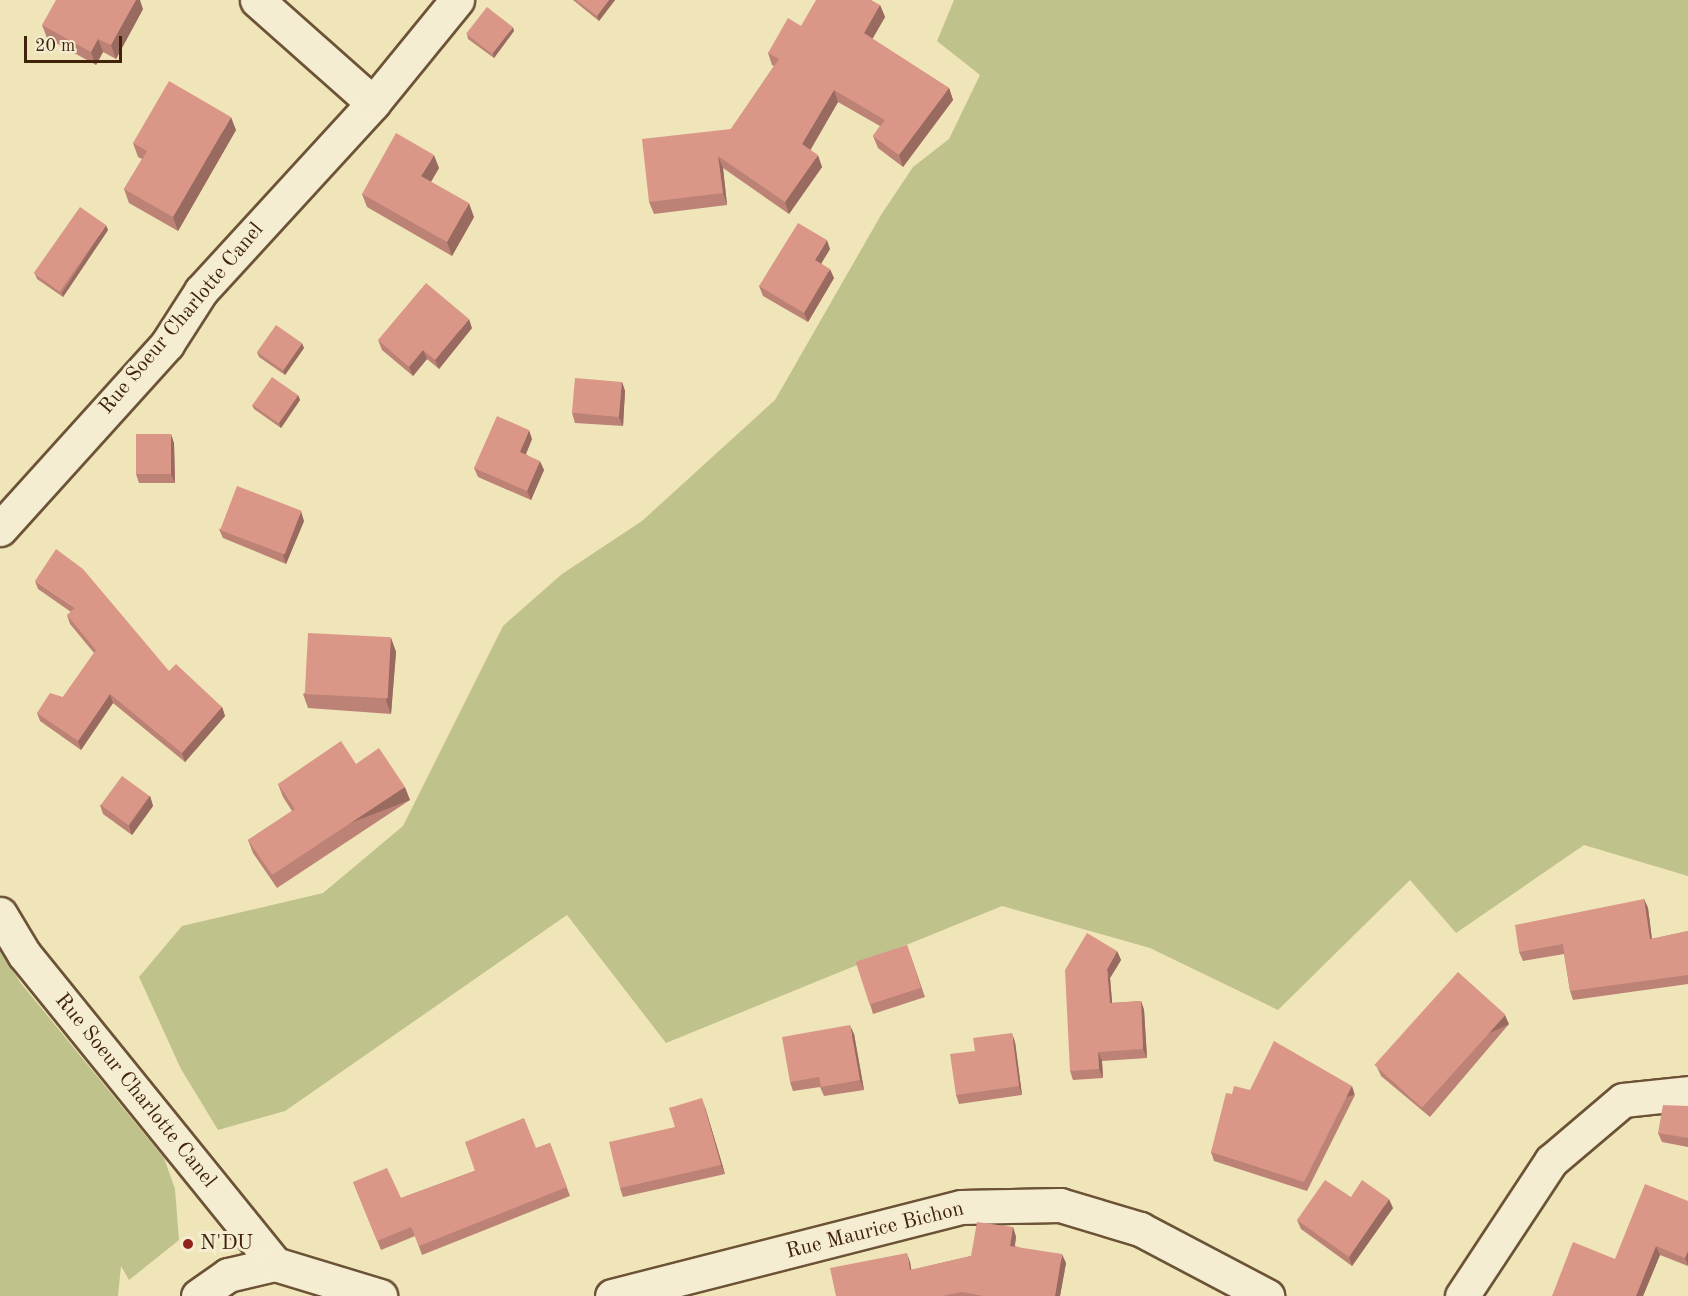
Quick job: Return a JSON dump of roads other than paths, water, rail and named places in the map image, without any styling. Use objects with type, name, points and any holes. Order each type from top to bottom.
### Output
[{"type":"street","points":[[257,0],[373,103]]},
{"type":"street","name":"Rue Soeur Charlotte Canel","points":[[0,529],[167,344],[201,291],[373,103],[458,0]]},
{"type":"street","name":"Rue Soeur Charlotte Canel","points":[[0,914],[24,954],[275,1264]]},
{"type":"street","points":[[1462,1296],[1551,1161],[1623,1100],[1688,1092]]},
{"type":"street","name":"Rue Maurice Bichon","points":[[612,1296],[962,1207],[1060,1204],[1140,1228],[1267,1296]]},
{"type":"street","points":[[198,1296],[228,1275],[275,1264],[380,1296]]},
{"type":"place","name":"N'DU","points":[[188,1244]]}]
